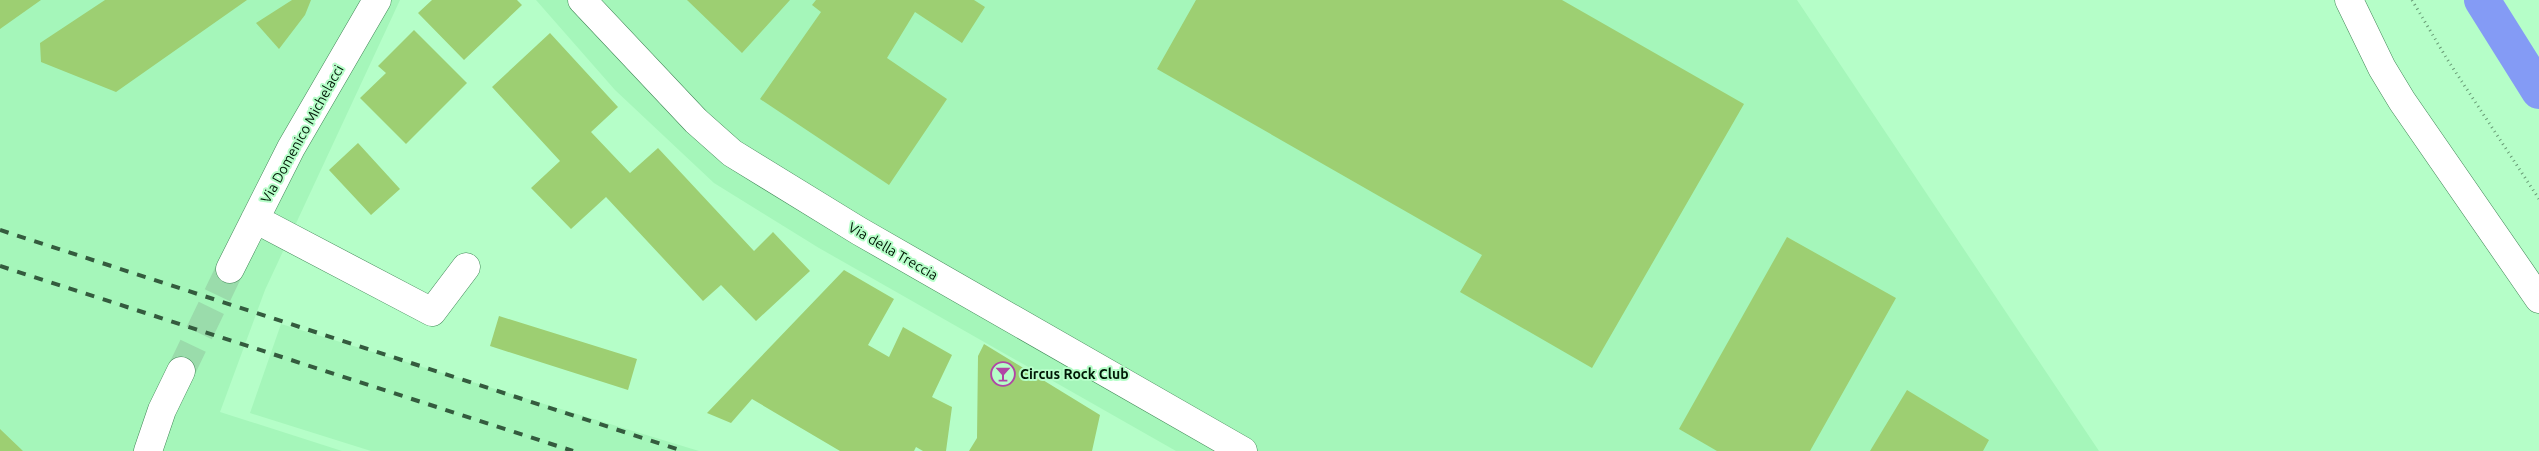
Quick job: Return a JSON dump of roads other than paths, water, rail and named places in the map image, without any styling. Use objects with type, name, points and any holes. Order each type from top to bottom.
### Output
[{"type":"street","name":"Via Domenico Michelacci","points":[[230,269],[291,148],[377,0]]},
{"type":"street","name":"Via della Treccia","points":[[582,0],[696,121],[732,153],[859,231],[1243,451]]},
{"type":"street","points":[[2349,0],[2382,68],[2402,101],[2539,299]]},
{"type":"street","points":[[255,219],[432,312],[466,267]]},
{"type":"street","points":[[148,451],[162,410],[181,371]]},
{"type":"waterway","points":[[2482,0],[2539,91]]},
{"type":"tunnel","points":[[181,371],[230,269]]},
{"type":"railway","points":[[0,230],[683,451]]},
{"type":"railway","points":[[0,266],[573,451]]},
{"type":"place","name":"Circus Rock Club","points":[[1003,374]]}]
